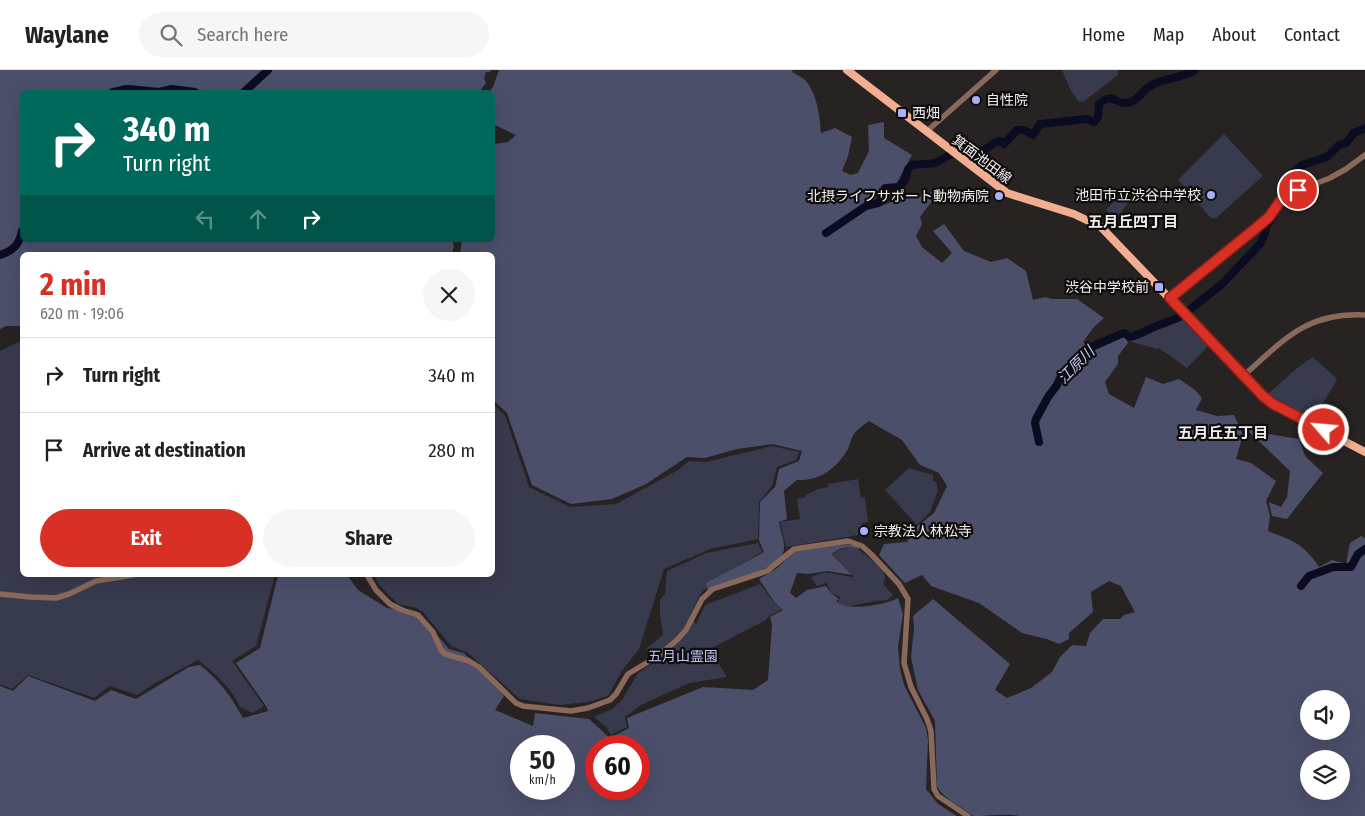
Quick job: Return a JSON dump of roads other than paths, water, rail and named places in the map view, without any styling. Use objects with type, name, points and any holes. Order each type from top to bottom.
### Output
[{"type":"main road","name":"箕面池田線","points":[[847,70],[1007,193],[1074,214],[1096,224],[1108,234],[1263,396],[1273,404],[1365,452]]},
{"type":"street","points":[[926,132],[996,70]]},
{"type":"street","points":[[1170,298],[1269,217],[1284,196],[1330,178],[1365,155]]},
{"type":"street","points":[[1243,376],[1292,334],[1308,324],[1328,316],[1346,314],[1365,315]]},
{"type":"street","points":[[368,577],[376,590],[390,604],[418,615],[432,632],[445,654],[469,661],[479,667],[516,703],[523,706],[571,711],[588,708],[610,700],[616,694],[628,674],[658,656],[677,640],[686,630],[702,599],[713,589],[767,571],[794,549],[848,541],[862,546],[899,584],[908,599],[904,663],[911,687],[931,731],[934,789],[938,796],[968,816]]},
{"type":"street","points":[[0,594],[56,598],[96,581],[121,577]]},
{"type":"waterway","points":[[246,90],[268,70]]},
{"type":"waterway","points":[[826,233],[866,206],[878,203],[885,188],[899,187],[905,180],[908,169],[912,165],[935,163],[957,151],[970,159],[996,142],[1000,141],[1004,144],[1017,130],[1024,130],[1033,135],[1040,124],[1087,119],[1094,122],[1098,117],[1099,104],[1103,101],[1113,99],[1128,103],[1155,83],[1195,70]]},
{"type":"waterway","points":[[123,90],[138,90]]},
{"type":"waterway","points":[[168,90],[180,90]]},
{"type":"waterway","name":"江原川","points":[[1285,191],[1292,174],[1302,165],[1327,157],[1339,145],[1346,143],[1354,133],[1365,128]]},
{"type":"waterway","name":"江原川","points":[[1188,311],[1222,284],[1260,244],[1267,225],[1276,211]]},
{"type":"waterway","points":[[0,255],[15,247],[20,237]]},
{"type":"waterway","name":"江原川","points":[[1039,442],[1035,423],[1048,397],[1060,378],[1094,346],[1124,333],[1130,337],[1134,336],[1182,316]]},
{"type":"waterway","points":[[1301,586],[1309,576],[1333,567],[1351,567],[1358,554],[1365,549]]},
{"type":"place","name":"自性院","points":[[976,100]]},
{"type":"place","name":"西畑","points":[[902,113]]},
{"type":"place","name":"池田市立渋谷中学校","points":[[1211,195]]},
{"type":"place","name":"北摂ライフサポート動物病院","points":[[999,196]]},
{"type":"place","name":"渋谷中学校前","points":[[1159,287]]},
{"type":"place","name":"宗教法人林松寺","points":[[864,531]]},
{"type":"district","name":"五月丘四丁目","points":[[1133,222]]},
{"type":"district","name":"五月丘五丁目","points":[[1223,433]]},
{"type":"park label","name":"五月山霊園","points":[[683,656]]}]
